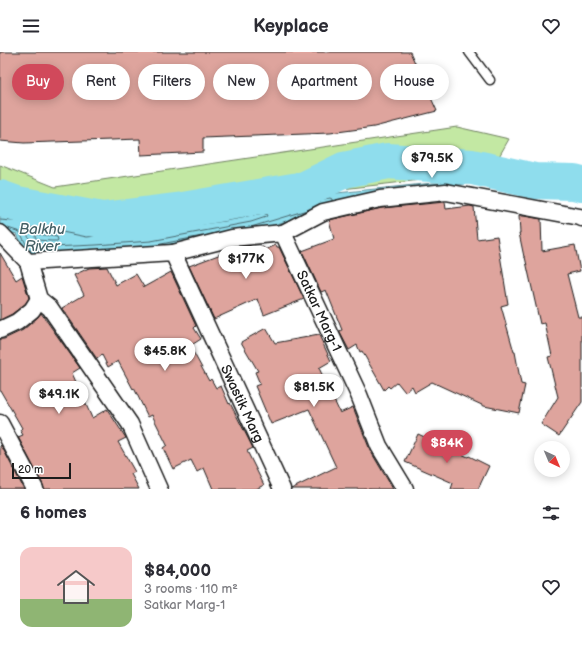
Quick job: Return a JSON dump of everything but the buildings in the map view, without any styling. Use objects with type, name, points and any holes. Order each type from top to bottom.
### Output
[{"type":"street","points":[[28,262],[173,253],[232,238],[283,233],[323,212],[380,199],[446,192],[582,218]]},
{"type":"street","points":[[0,233],[28,262],[39,299],[50,308],[130,424],[160,489]]},
{"type":"street","name":"Satkar Marg-1","points":[[283,233],[359,395],[379,446],[405,489]]},
{"type":"street","name":"Swastik Marg","points":[[173,253],[282,489]]},
{"type":"street","points":[[0,330],[17,322],[32,310],[39,299]]},
{"type":"street","points":[[0,423],[35,489]]},
{"type":"lane","points":[[469,52],[490,80]]},
{"type":"green space","points":[[457,127],[509,139],[497,160],[478,178],[439,178],[342,189],[168,216],[92,223],[54,216],[6,212],[0,210],[0,165],[55,187]]},
{"type":"water","name":"Balkhu River","points":[[433,183],[473,183],[399,192],[344,202],[253,231],[152,250],[50,256],[26,253],[17,234],[0,230],[0,216],[48,220],[87,228],[224,212],[337,193]]},
{"type":"waterway","name":"Balkhu River","points":[[0,198],[17,204],[102,220],[183,210],[305,189],[344,170],[388,161],[472,167],[535,181],[574,182],[582,184]]}]
